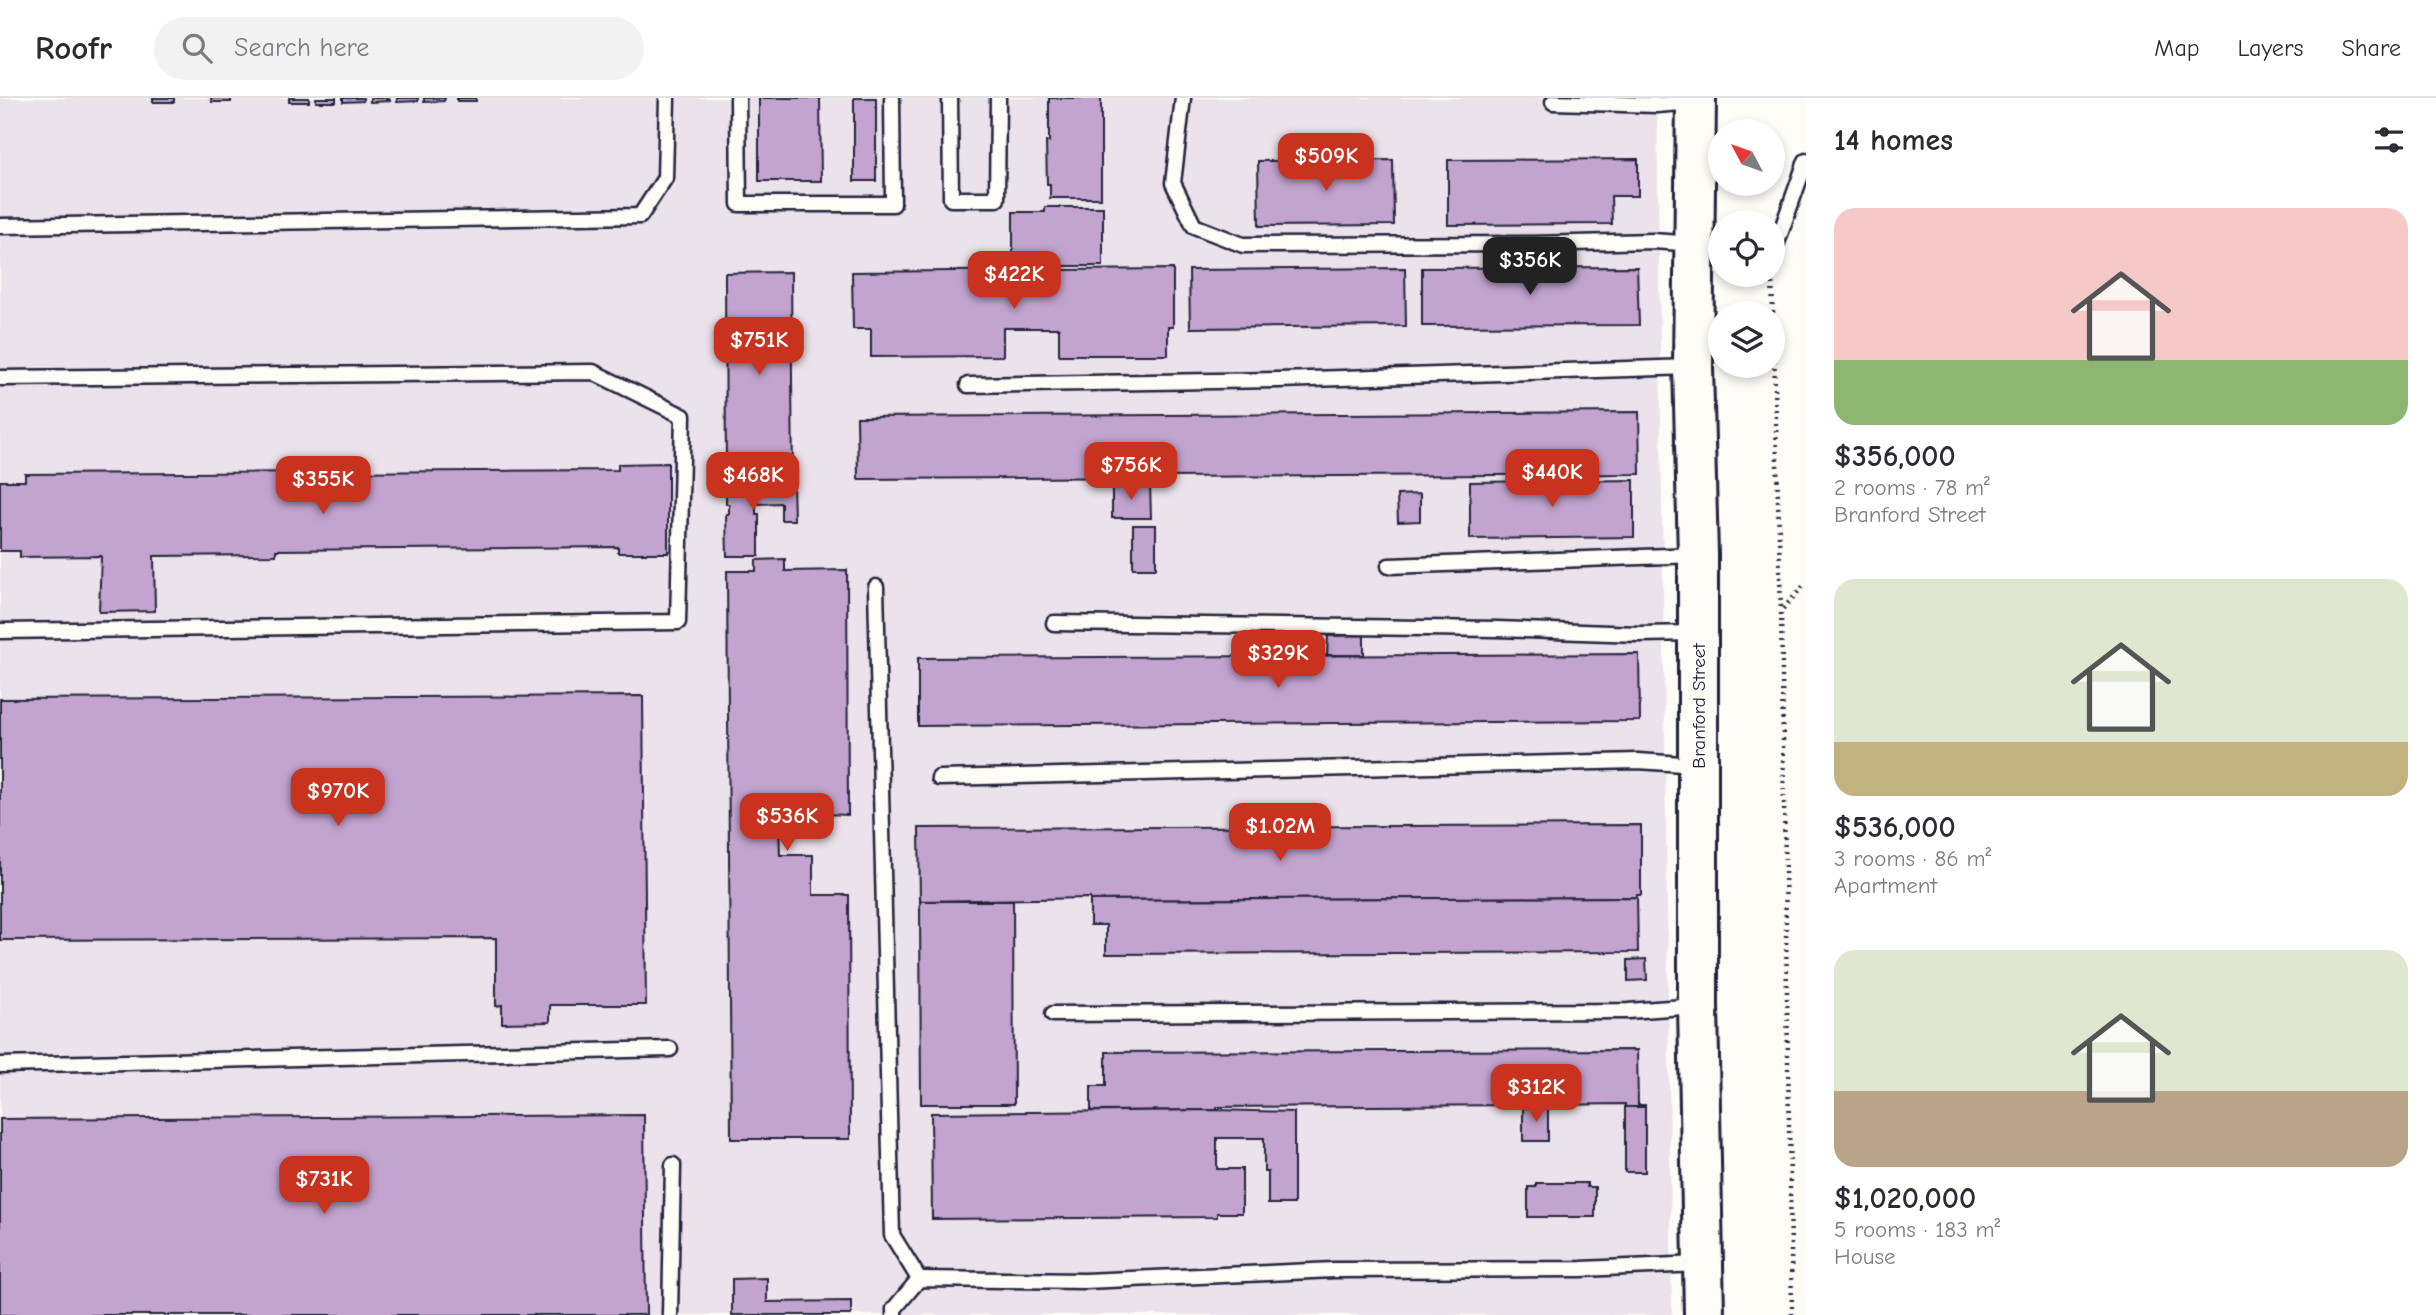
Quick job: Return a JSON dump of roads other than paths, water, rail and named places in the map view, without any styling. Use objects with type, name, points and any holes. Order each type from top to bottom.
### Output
[{"type":"main road","name":"Branford Street","points":[[1696,100],[1693,367],[1698,555],[1698,1006],[1704,1315]]},
{"type":"lane","points":[[0,226],[640,216],[665,178],[667,98]]},
{"type":"lane","points":[[738,98],[739,204],[893,204],[892,98]]},
{"type":"lane","points":[[950,98],[951,199],[998,199],[998,98]]},
{"type":"lane","points":[[1184,98],[1173,183],[1194,226],[1243,245],[1653,241],[1696,244]]},
{"type":"lane","points":[[1553,102],[1657,105],[1696,100]]},
{"type":"lane","points":[[1785,220],[1806,161]]},
{"type":"lane","points":[[968,386],[1278,380],[1693,367]]},
{"type":"lane","points":[[0,379],[593,372],[683,416],[678,622],[0,631]]},
{"type":"lane","points":[[1389,566],[1698,555]]},
{"type":"lane","points":[[876,587],[892,1235],[919,1279]]},
{"type":"lane","points":[[1055,623],[1697,633]]},
{"type":"lane","points":[[939,778],[1638,761],[1698,765]]},
{"type":"lane","points":[[1053,1014],[1628,1011],[1698,1006]]},
{"type":"lane","points":[[0,1065],[670,1049]]},
{"type":"lane","points":[[670,1315],[673,1165]]},
{"type":"lane","points":[[919,1279],[1085,1281],[1334,1269],[1581,1269],[1705,1264]]},
{"type":"lane","points":[[894,1315],[894,1309],[919,1279]]}]
